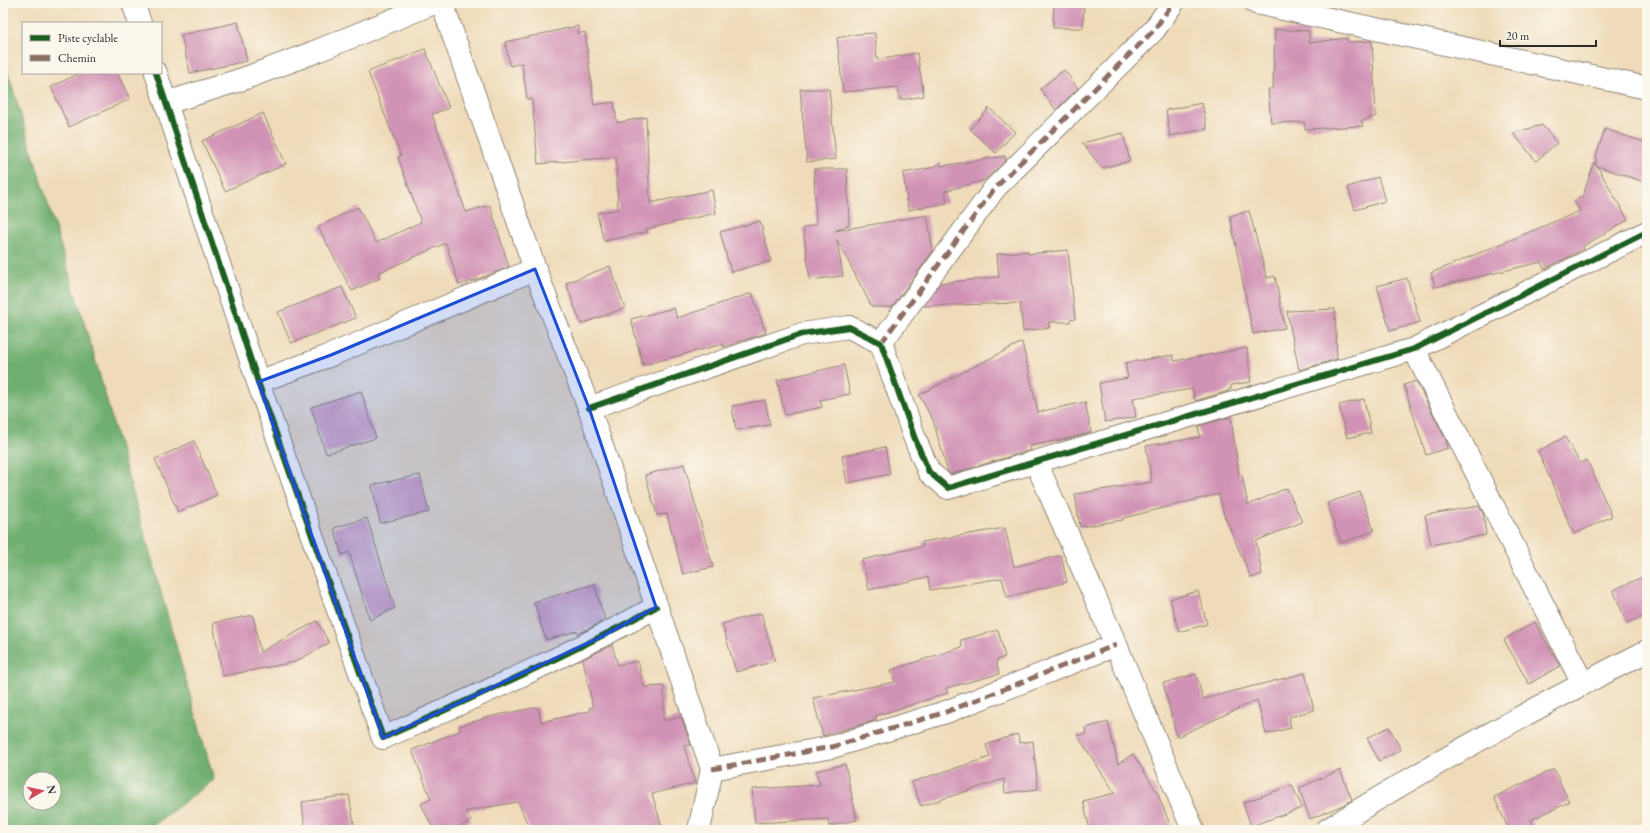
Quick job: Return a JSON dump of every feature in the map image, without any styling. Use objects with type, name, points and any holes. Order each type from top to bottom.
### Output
[{"type":"street","points":[[133,3],[140,22]]},
{"type":"street","points":[[166,103],[243,80],[434,3]]},
{"type":"street","points":[[442,3],[535,269],[589,408],[712,769],[699,830]]},
{"type":"street","points":[[882,344],[996,188],[1154,30],[1174,3]]},
{"type":"street","points":[[1256,3],[1647,88]]},
{"type":"street","points":[[156,74],[258,382],[383,738],[484,693],[603,636],[656,607]]},
{"type":"street","points":[[589,408],[802,334],[849,327],[882,344],[915,439],[929,472],[948,488],[1414,349],[1647,232]]},
{"type":"street","points":[[258,382],[331,355],[535,269]]},
{"type":"street","points":[[1414,349],[1583,684]]},
{"type":"street","points":[[1036,462],[1116,645],[1193,830]]},
{"type":"street","points":[[712,769],[832,747],[946,712],[1116,645]]},
{"type":"street","points":[[1327,830],[1390,790],[1583,684],[1647,651]]},
{"type":"highlighted area","points":[[535,269],[589,408],[656,607],[603,636],[383,738],[258,382],[331,355]]},
{"type":"green space","points":[[3,56],[95,359],[214,780],[147,830],[3,830]]},
{"type":"building","points":[[1054,3],[1084,3],[1083,28],[1053,28]]},
{"type":"building","points":[[238,22],[247,61],[190,73],[181,35]]},
{"type":"building","points":[[578,26],[578,34],[585,32],[594,105],[614,102],[617,123],[646,117],[650,203],[712,190],[716,213],[646,229],[647,232],[604,241],[597,213],[618,209],[616,157],[538,164],[532,99],[527,99],[522,63],[510,66],[505,42]]},
{"type":"building","points":[[1275,29],[1309,31],[1309,43],[1347,38],[1348,42],[1372,41],[1376,116],[1361,121],[1363,126],[1305,129],[1304,122],[1271,123],[1268,89],[1273,89]]},
{"type":"building","points":[[875,33],[877,60],[917,53],[924,96],[900,100],[898,87],[843,92],[837,38],[857,34]]},
{"type":"building","points":[[425,49],[449,108],[432,114],[466,212],[490,205],[509,267],[459,285],[446,243],[378,273],[380,278],[352,291],[318,227],[358,207],[376,243],[421,222],[398,157],[401,156],[368,72]]},
{"type":"building","points":[[1064,70],[1078,88],[1056,110],[1040,89]]},
{"type":"building","points":[[78,74],[118,74],[130,99],[69,127],[51,87]]},
{"type":"building","points":[[800,89],[829,89],[836,159],[807,162]]},
{"type":"building","points":[[1202,103],[1207,129],[1170,136],[1166,110]]},
{"type":"building","points":[[989,108],[1015,132],[996,153],[970,129]]},
{"type":"building","points":[[263,113],[286,164],[225,191],[202,141]]},
{"type":"building","points":[[1542,125],[1557,143],[1536,161],[1513,133]]},
{"type":"building","points":[[1605,129],[1647,143],[1647,183],[1597,166],[1628,220],[1583,246],[1584,249],[1544,269],[1541,262],[1435,287],[1431,273],[1580,211],[1574,201],[1583,196],[1594,162],[1596,166],[1596,156]]},
{"type":"building","points":[[1123,133],[1130,161],[1102,168],[1082,143]]},
{"type":"building","points":[[1005,156],[1006,160],[985,180],[945,191],[947,203],[908,210],[907,200],[905,201],[907,199],[903,173],[935,167],[940,162],[941,166]]},
{"type":"building","points":[[814,169],[847,169],[849,225],[835,231],[927,215],[933,251],[892,307],[872,307],[837,240],[843,276],[810,280],[803,228],[816,224]]},
{"type":"building","points":[[1378,177],[1385,201],[1355,210],[1348,187]]},
{"type":"building","points":[[1249,211],[1267,278],[1275,276],[1285,328],[1253,334],[1230,216]]},
{"type":"building","points":[[760,221],[771,261],[731,272],[720,232]]},
{"type":"building","points":[[1068,250],[1075,319],[1070,320],[1070,322],[1049,322],[1049,328],[1023,331],[1020,303],[924,306],[940,283],[999,277],[997,254],[1028,251],[1028,254]]},
{"type":"building","points":[[610,266],[625,308],[581,324],[566,283]]},
{"type":"building","points":[[1407,278],[1420,322],[1390,331],[1377,286]]},
{"type":"building","points":[[342,287],[356,318],[291,343],[278,312]]},
{"type":"building","points":[[752,293],[766,333],[724,347],[723,344],[643,365],[631,319],[674,308],[677,318]]},
{"type":"building","points":[[1335,309],[1337,359],[1299,370],[1287,311]]},
{"type":"building","points":[[1022,342],[1038,412],[1085,402],[1091,432],[1071,438],[1030,446],[1031,450],[951,474],[948,472],[933,420],[919,395]]},
{"type":"building","points":[[1247,348],[1251,382],[1231,385],[1231,389],[1228,391],[1195,401],[1193,389],[1133,398],[1136,417],[1105,422],[1099,383],[1128,378],[1125,363],[1173,355],[1174,361]]},
{"type":"building","points":[[844,365],[850,394],[820,400],[822,407],[785,415],[777,380]]},
{"type":"building","points":[[1416,381],[1446,440],[1448,448],[1426,455],[1404,385]]},
{"type":"building","points":[[361,391],[376,438],[326,454],[311,407]]},
{"type":"building","points":[[1364,399],[1371,433],[1347,438],[1339,405]]},
{"type":"building","points":[[765,400],[770,425],[736,430],[732,406]]},
{"type":"building","points":[[1231,417],[1239,476],[1242,475],[1248,505],[1287,488],[1302,522],[1256,541],[1262,574],[1251,578],[1224,515],[1219,494],[1123,518],[1123,520],[1080,527],[1075,494],[1152,482],[1146,446],[1200,437],[1198,426]]},
{"type":"building","points":[[1565,437],[1580,463],[1587,460],[1612,516],[1574,534],[1538,451]]},
{"type":"building","points":[[194,441],[217,495],[178,512],[155,459]]},
{"type":"building","points":[[885,447],[890,474],[847,483],[842,456]]},
{"type":"building","points":[[684,464],[713,567],[683,574],[667,514],[657,515],[645,475]]},
{"type":"building","points":[[420,475],[429,512],[380,523],[372,485]]},
{"type":"building","points":[[1360,492],[1374,531],[1341,543],[1327,503]]},
{"type":"building","points":[[1479,506],[1483,513],[1486,535],[1431,545],[1425,515]]},
{"type":"building","points":[[367,518],[395,608],[370,620],[349,552],[342,555],[334,528]]},
{"type":"building","points":[[1005,528],[1014,567],[1061,555],[1067,582],[1007,597],[1002,578],[930,590],[928,577],[869,590],[862,560],[923,546],[922,542]]},
{"type":"building","points":[[1647,575],[1647,615],[1627,623],[1613,590]]},
{"type":"building","points":[[594,584],[605,620],[578,634],[577,631],[546,640],[534,602]]},
{"type":"building","points":[[1198,591],[1207,624],[1179,632],[1170,599]]},
{"type":"building","points":[[761,613],[775,661],[736,672],[722,624]]},
{"type":"building","points":[[253,615],[260,652],[317,621],[329,643],[295,662],[223,676],[213,623]]},
{"type":"building","points":[[1535,622],[1560,666],[1529,684],[1504,640]]},
{"type":"building","points":[[998,630],[1005,657],[996,660],[999,674],[946,688],[948,693],[875,716],[876,720],[823,736],[813,698],[895,682],[891,670],[962,647],[961,640]]},
{"type":"building","points":[[612,645],[618,665],[638,661],[644,687],[664,686],[664,721],[681,717],[691,745],[684,746],[695,783],[652,794],[663,830],[530,830],[518,802],[466,811],[471,821],[453,830],[434,830],[421,804],[431,799],[412,750],[460,731],[459,726],[483,718],[538,707],[541,722],[590,711],[589,708],[593,707],[583,659]]},
{"type":"building","points":[[1305,673],[1314,710],[1289,717],[1291,728],[1266,734],[1257,700],[1177,737],[1163,683],[1196,674],[1203,699]]},
{"type":"building","points":[[1108,722],[1118,764],[1133,754],[1157,792],[1172,830],[1090,830],[1083,801],[1115,793],[1077,735],[1086,734],[1085,728]]},
{"type":"building","points":[[1389,727],[1401,750],[1379,761],[1367,738]]},
{"type":"building","points":[[1017,734],[1020,743],[1033,741],[1038,789],[1005,793],[1004,779],[921,806],[912,782],[990,757],[986,745]]},
{"type":"building","points":[[845,764],[857,820],[829,826],[828,819],[755,823],[752,789],[820,785],[816,771]]},
{"type":"building","points":[[1554,769],[1569,802],[1531,820],[1535,830],[1509,830],[1494,797]]},
{"type":"building","points":[[1340,770],[1352,800],[1310,819],[1299,788]]},
{"type":"building","points":[[1292,785],[1302,808],[1251,826],[1243,803]]},
{"type":"building","points":[[349,795],[355,830],[305,830],[302,802]]},
{"type":"marked path","points":[[881,343],[995,188],[1154,30],[1173,3]]},
{"type":"marked path","points":[[712,769],[832,747],[946,712],[1116,645]]},
{"type":"cycle path","points":[[156,74],[258,382],[383,738],[555,659],[656,607]]},
{"type":"cycle path","points":[[589,408],[802,334],[849,327],[881,343],[915,439],[929,472],[948,488],[1414,349],[1647,232]]}]
